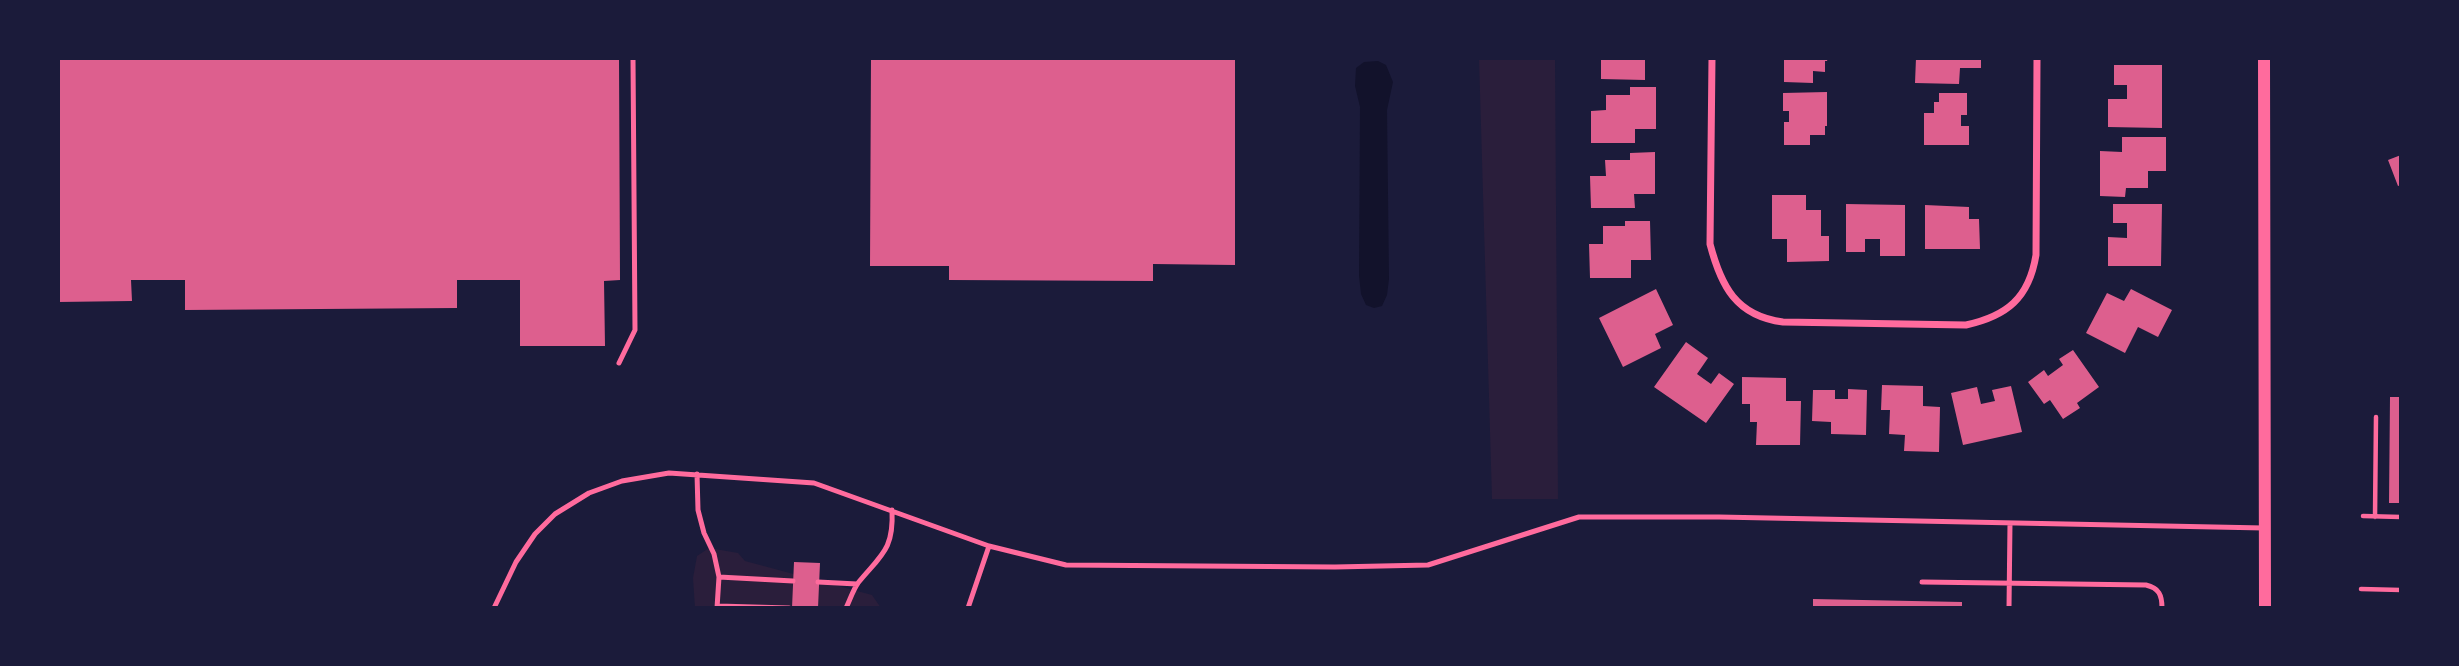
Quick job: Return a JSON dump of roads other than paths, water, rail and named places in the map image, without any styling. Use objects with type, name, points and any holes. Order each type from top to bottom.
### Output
[{"type":"street","points":[[1712,58],[1710,244],[1717,271],[1725,288],[1737,302],[1752,312],[1783,322],[1966,326],[1989,320],[2012,305],[2029,282],[2036,255],[2037,58]]},
{"type":"street","points":[[2263,58],[2265,608]]},
{"type":"lane","points":[[619,363],[635,330],[633,58]]},
{"type":"lane","points":[[494,608],[516,562],[535,534],[555,513],[589,493],[622,481],[669,473],[814,483],[989,545],[1066,565],[1429,565],[1578,517],[1733,517],[2265,528]]},
{"type":"lane","points":[[697,474],[698,510],[719,577],[718,607],[789,608]]},
{"type":"lane","points":[[846,608],[857,584],[885,552],[893,530],[892,510]]},
{"type":"lane","points":[[2009,608],[2010,523]]},
{"type":"lane","points":[[968,608],[989,545]]},
{"type":"lane","points":[[719,577],[793,581]]},
{"type":"lane","points":[[818,582],[857,584]]},
{"type":"lane","points":[[1922,582],[2146,585],[2155,587],[2161,594],[2162,608]]}]
